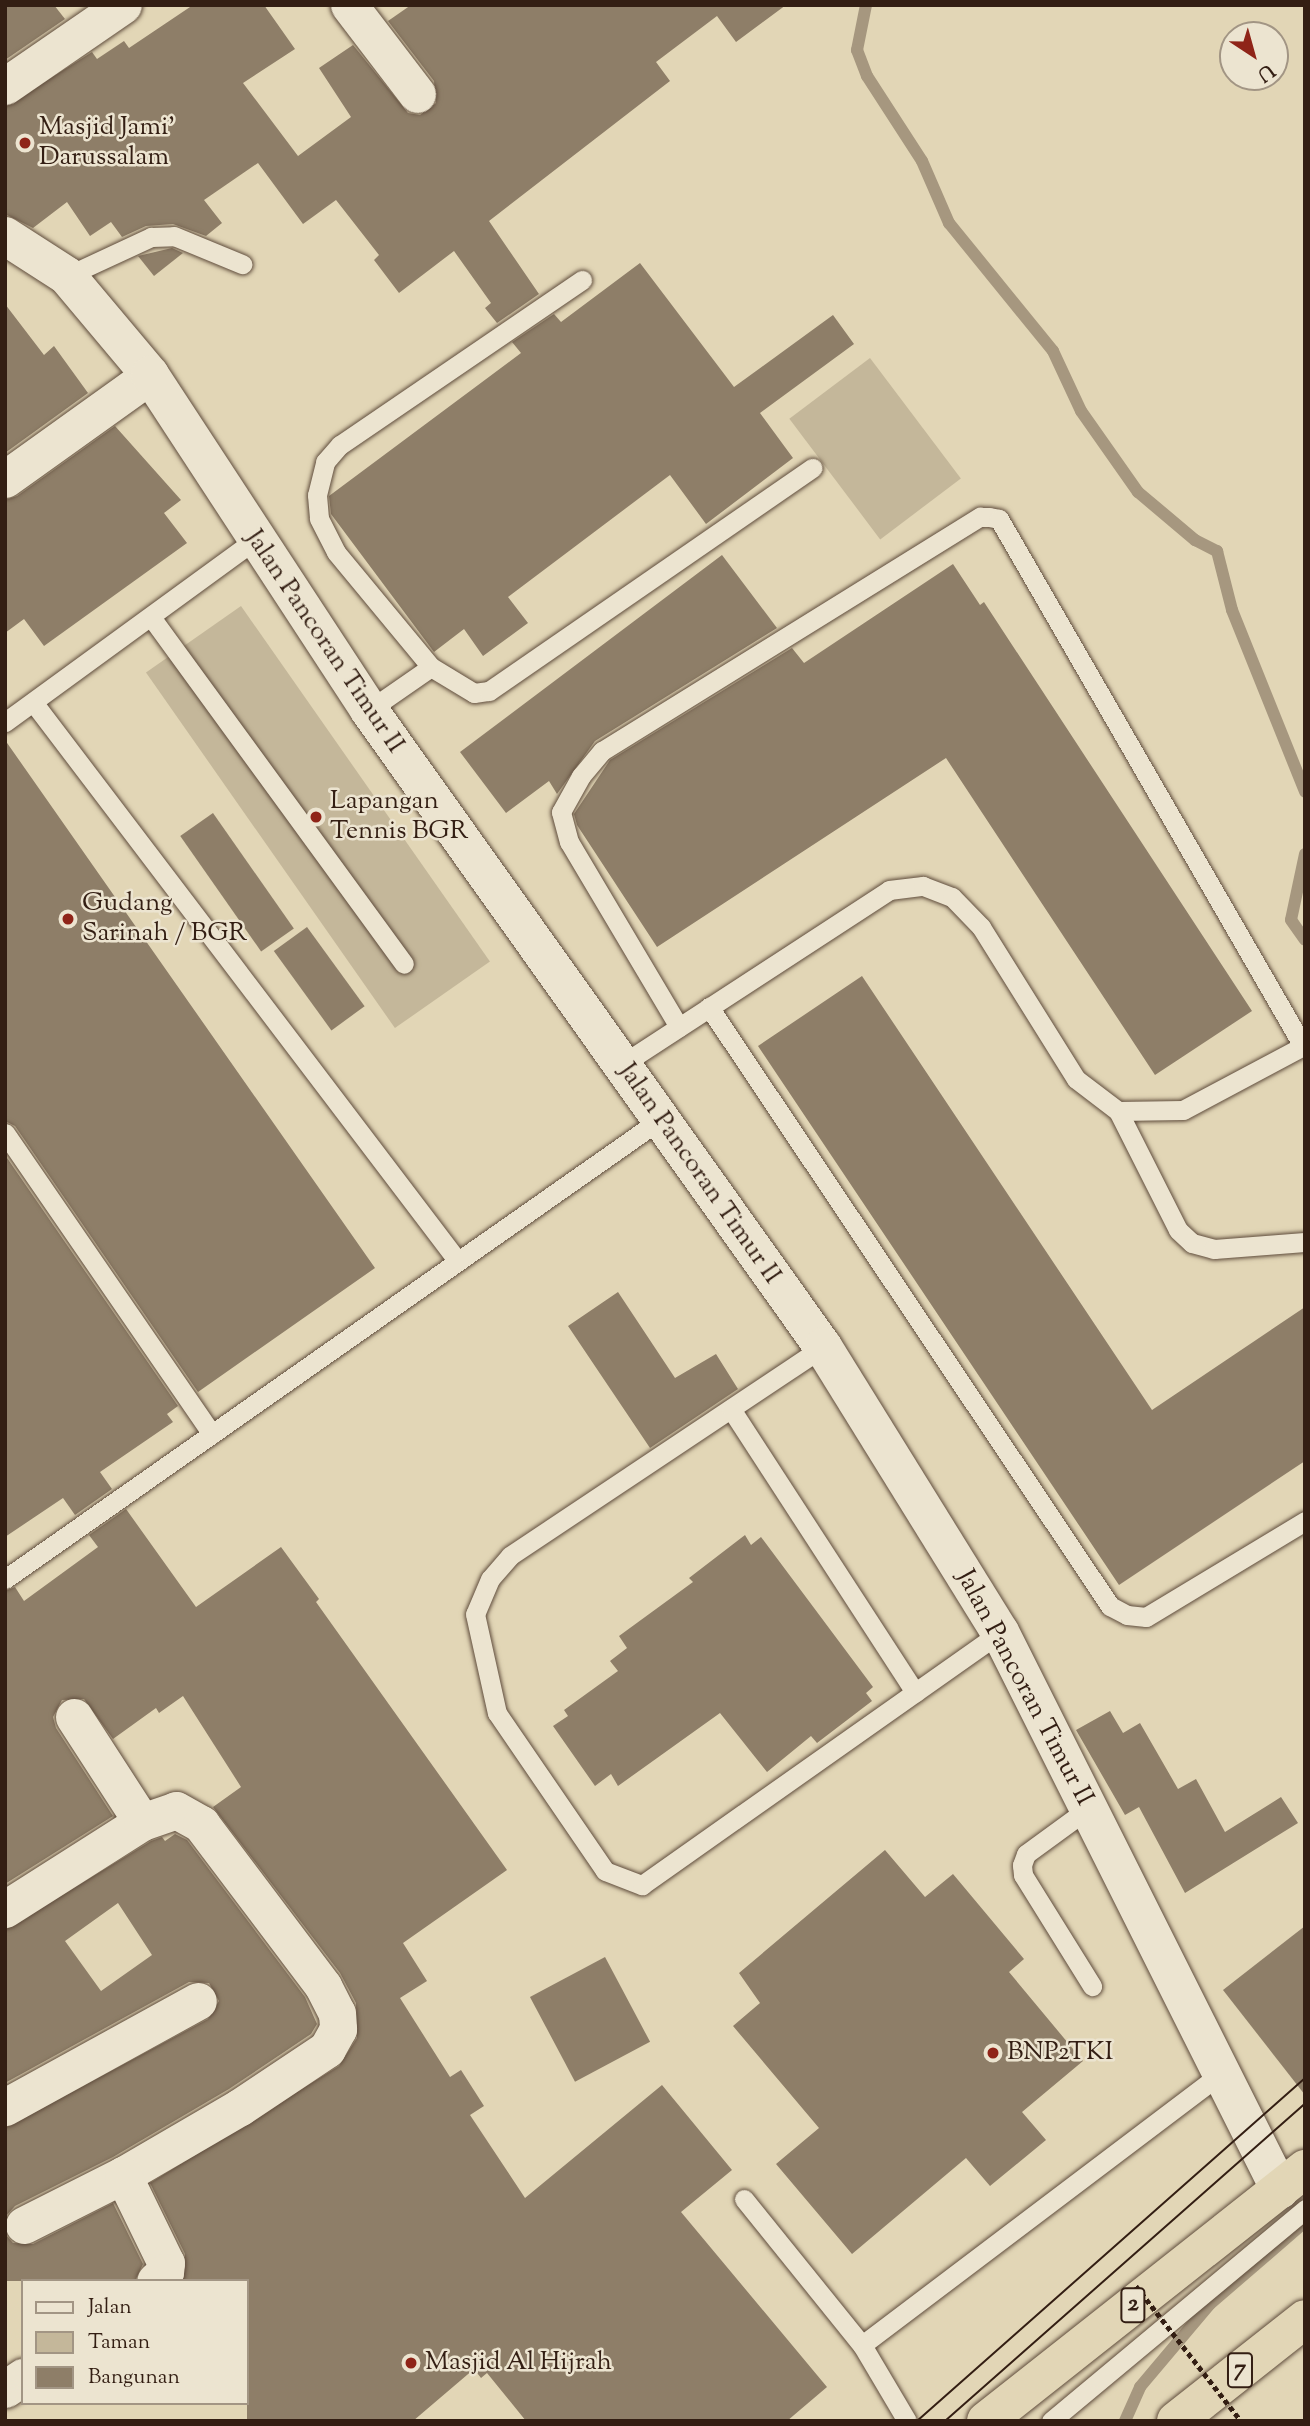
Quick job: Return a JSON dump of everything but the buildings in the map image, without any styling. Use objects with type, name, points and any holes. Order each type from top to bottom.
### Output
[{"type":"highway","name":"2","points":[[986,2421],[1296,2190]]},
{"type":"highway","name":"7","points":[[1176,2421],[1305,2319]]},
{"type":"street","points":[[5,86],[123,5]]},
{"type":"street","points":[[349,5],[417,94]]},
{"type":"street","name":"Jalan Pancoran Timur II","points":[[5,236],[67,276],[150,376],[255,540],[369,710],[658,1121],[823,1347],[1000,1632],[1221,2073],[1296,2190]]},
{"type":"street","points":[[5,479],[150,376]]},
{"type":"street","points":[[74,1717],[142,1822]]},
{"type":"street","points":[[5,1909],[142,1822],[176,1810],[201,1824],[323,1986],[337,2012],[338,2029],[327,2049],[240,2107],[123,2175],[24,2225]]},
{"type":"street","points":[[5,2107],[198,2001]]},
{"type":"street","points":[[123,2175],[166,2263],[165,2272],[157,2279]]},
{"type":"street","points":[[5,2389],[21,2378]]},
{"type":"lane","points":[[67,276],[151,237],[174,236],[242,264]]},
{"type":"lane","points":[[582,280],[340,445],[325,462],[317,495],[319,518],[336,552],[431,667],[474,693],[489,691],[812,468]]},
{"type":"lane","points":[[679,1027],[569,842],[561,812],[590,761],[980,517],[989,517],[999,519],[1304,1046],[1183,1110],[1118,1111]]},
{"type":"lane","points":[[5,722],[255,540]]},
{"type":"lane","points":[[151,617],[404,964]]},
{"type":"lane","points":[[369,710],[431,667]]},
{"type":"lane","points":[[33,702],[457,1260]]},
{"type":"lane","points":[[621,1065],[889,890],[923,886],[952,897],[981,927],[1076,1079],[1118,1111],[1178,1230],[1192,1243],[1214,1249],[1305,1242]]},
{"type":"lane","points":[[709,1007],[1110,1606],[1128,1615],[1146,1617],[1305,1521]]},
{"type":"lane","points":[[5,1579],[658,1121]]},
{"type":"lane","points":[[5,1132],[212,1434]]},
{"type":"lane","points":[[823,1347],[510,1556],[490,1579],[475,1614],[496,1713],[605,1871],[642,1885],[1000,1632]]},
{"type":"lane","points":[[731,1409],[915,1692]]},
{"type":"lane","points":[[1088,1808],[1026,1854],[1022,1865],[1023,1875],[1092,1986]]},
{"type":"lane","points":[[862,2345],[1221,2073]]},
{"type":"lane","points":[[1051,2421],[1296,2190]]},
{"type":"lane","points":[[744,2199],[862,2345],[907,2421]]},
{"type":"path","points":[[1136,2286],[1241,2421]]},
{"type":"green space","points":[[870,358],[961,479],[880,539],[789,419]]},
{"type":"green space","name":"Lapangan Tennis BGR","points":[[241,606],[490,962],[395,1028],[146,673]]},
{"type":"waterway","points":[[866,5],[857,50],[867,76],[922,161],[949,223],[1053,351],[1081,411],[1138,492],[1195,540],[1217,551],[1232,610],[1305,792]]},
{"type":"waterway","points":[[1305,854],[1291,920],[1305,940]]},
{"type":"waterway","points":[[1125,2421],[1140,2387],[1210,2304],[1305,2222]]},
{"type":"tram line","points":[[917,2421],[1305,2078]]},
{"type":"tram line","points":[[945,2421],[1305,2104]]},
{"type":"place","name":"Masjid Jami' Darussalam","points":[[25,143]]},
{"type":"place","name":"Lapangan Tennis BGR","points":[[316,817]]},
{"type":"place","name":"Gudang Sarinah / BGR","points":[[68,919]]},
{"type":"place","name":"BNP2TKI","points":[[993,2053]]},
{"type":"place","name":"Masjid Al Hijrah","points":[[411,2363]]}]
